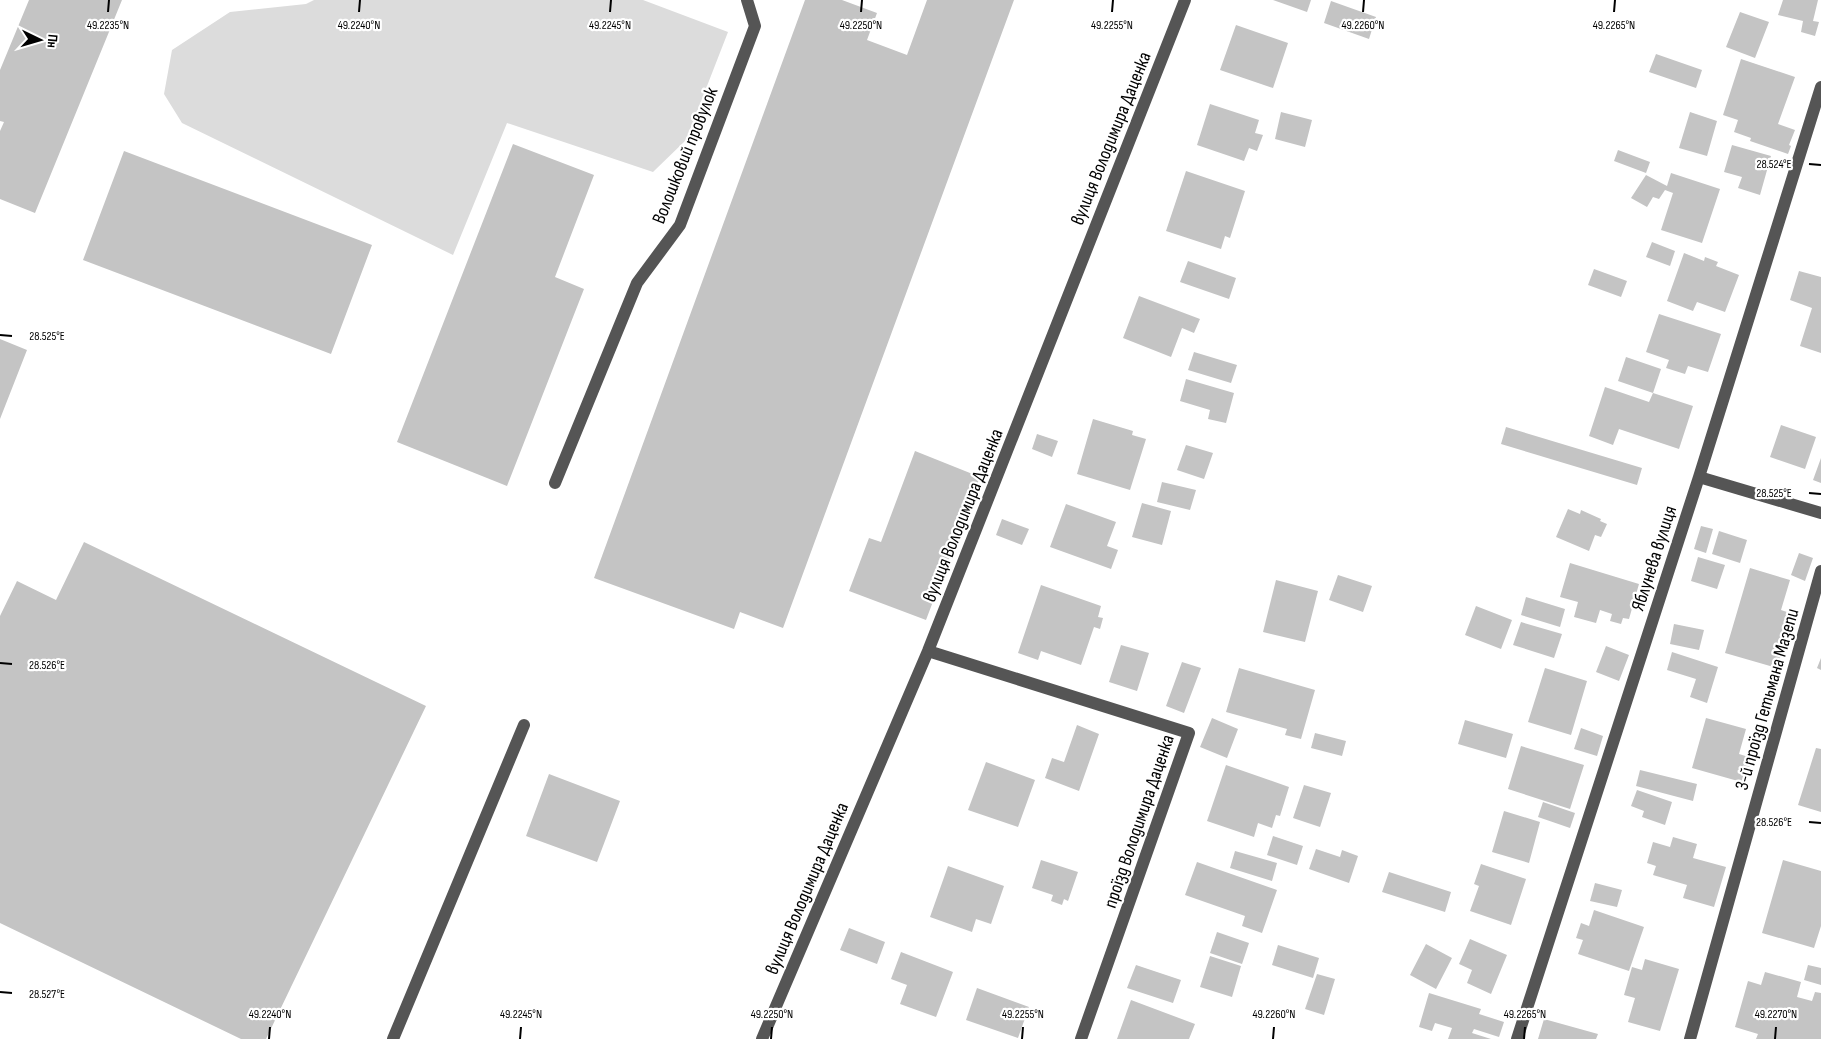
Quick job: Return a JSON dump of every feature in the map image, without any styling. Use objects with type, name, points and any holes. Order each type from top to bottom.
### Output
[{"type":"street","name":"Волошковий провулок","points":[[555,483],[637,283],[680,225],[755,26],[747,0]]},
{"type":"street","name":"вулиця Володимира Даценка","points":[[762,1039],[928,651],[1185,0]]},
{"type":"street","name":"Яблунева вулиця","points":[[1517,1039],[1699,477],[1821,87]]},
{"type":"street","points":[[1699,477],[1821,513]]},
{"type":"street","name":"3-й проїзд Гетьмана Мазепи","points":[[1690,1039],[1821,571]]},
{"type":"street","name":"проїзд Володимира Даценка","points":[[928,651],[1189,733],[1081,1039]]},
{"type":"street","points":[[394,1039],[524,725]]},
{"type":"shaded area","points":[[314,0],[643,0],[728,32],[686,140],[653,172],[507,123],[453,255],[182,123],[164,94],[172,50],[230,12],[306,4]]},
{"type":"building","points":[[29,0],[122,0],[35,213],[0,199],[0,131],[4,122],[0,121],[0,70]]},
{"type":"building","points":[[805,0],[842,0],[877,13],[867,40],[907,55],[927,0],[1014,0],[783,628],[740,612],[734,629],[594,578]]},
{"type":"building","points":[[1273,0],[1311,0],[1307,12]]},
{"type":"building","points":[[1783,0],[1818,0],[1813,21],[1819,22],[1815,36],[1801,32],[1803,21],[1778,15]]},
{"type":"building","points":[[1331,1],[1376,17],[1369,39],[1324,23]]},
{"type":"building","points":[[1740,12],[1769,22],[1755,58],[1726,47]]},
{"type":"building","points":[[1236,25],[1288,43],[1273,88],[1220,70]]},
{"type":"building","points":[[1656,54],[1702,70],[1696,88],[1649,72]]},
{"type":"building","points":[[1741,59],[1795,77],[1778,124],[1795,130],[1789,145],[1791,146],[1788,154],[1750,141],[1751,138],[1734,132],[1738,120],[1723,115]]},
{"type":"building","points":[[1210,104],[1259,120],[1255,133],[1263,135],[1257,151],[1249,148],[1244,161],[1197,145]]},
{"type":"building","points":[[1281,112],[1312,120],[1305,147],[1275,139]]},
{"type":"building","points":[[1690,112],[1717,121],[1707,156],[1679,148]]},
{"type":"building","points":[[513,144],[594,175],[555,277],[584,289],[507,486],[397,442]]},
{"type":"building","points":[[1732,145],[1771,156],[1760,195],[1738,188],[1742,177],[1724,172]]},
{"type":"building","points":[[1618,150],[1650,162],[1646,173],[1614,161]]},
{"type":"building","points":[[124,151],[372,245],[331,354],[83,260]]},
{"type":"building","points":[[1186,171],[1245,191],[1230,238],[1225,236],[1221,249],[1166,231]]},
{"type":"building","points":[[1671,173],[1720,189],[1702,243],[1661,230],[1673,193],[1665,190],[1659,199],[1653,197],[1647,207],[1631,198],[1646,175],[1667,186]]},
{"type":"building","points":[[1652,242],[1675,251],[1670,266],[1646,257]]},
{"type":"building","points":[[1684,253],[1704,261],[1705,257],[1718,262],[1716,266],[1739,275],[1725,312],[1697,302],[1693,311],[1667,301]]},
{"type":"building","points":[[1188,261],[1236,278],[1229,299],[1180,282]]},
{"type":"building","points":[[1594,269],[1627,281],[1621,297],[1588,285]]},
{"type":"building","points":[[1799,271],[1821,277],[1821,353],[1800,346],[1812,308],[1790,300]]},
{"type":"building","points":[[1139,296],[1200,319],[1194,333],[1182,328],[1171,357],[1123,338]]},
{"type":"building","points":[[1659,314],[1721,334],[1708,372],[1688,366],[1685,374],[1666,368],[1669,360],[1646,352]]},
{"type":"building","points":[[0,339],[27,350],[0,419]]},
{"type":"building","points":[[1194,352],[1237,365],[1231,383],[1188,370]]},
{"type":"building","points":[[1626,357],[1661,369],[1653,393],[1618,381]]},
{"type":"building","points":[[1186,379],[1234,393],[1226,423],[1208,419],[1210,410],[1180,401]]},
{"type":"building","points":[[1605,387],[1649,402],[1653,393],[1693,406],[1679,449],[1619,429],[1613,445],[1589,436]]},
{"type":"building","points":[[1093,419],[1133,431],[1132,435],[1146,439],[1130,490],[1077,474]]},
{"type":"building","points":[[1781,425],[1816,437],[1805,469],[1770,457]]},
{"type":"building","points":[[1506,427],[1642,468],[1637,485],[1501,444]]},
{"type":"building","points":[[1037,434],[1058,441],[1052,457],[1032,449]]},
{"type":"building","points":[[1186,445],[1213,453],[1204,479],[1177,470]]},
{"type":"building","points":[[915,451],[980,477],[926,620],[849,591],[869,538],[881,542]]},
{"type":"building","points":[[1821,458],[1821,483],[1813,480]]},
{"type":"building","points":[[1162,482],[1196,490],[1190,510],[1157,502]]},
{"type":"building","points":[[1142,503],[1171,511],[1162,545],[1132,537]]},
{"type":"building","points":[[1066,504],[1116,522],[1107,546],[1118,550],[1111,569],[1050,547]]},
{"type":"building","points":[[1568,509],[1580,514],[1581,510],[1601,519],[1600,521],[1607,524],[1601,537],[1595,535],[1589,551],[1556,537]]},
{"type":"building","points":[[1002,519],[1029,529],[1022,545],[996,535]]},
{"type":"building","points":[[1701,526],[1713,529],[1706,553],[1694,549]]},
{"type":"building","points":[[1719,531],[1747,540],[1740,563],[1712,554]]},
{"type":"building","points":[[84,542],[426,706],[266,1039],[241,1039],[0,923],[0,616],[17,581],[56,600]]},
{"type":"building","points":[[1799,553],[1813,558],[1805,581],[1791,575]]},
{"type":"building","points":[[1698,557],[1725,565],[1717,589],[1691,581]]},
{"type":"building","points":[[1570,563],[1639,584],[1629,619],[1623,618],[1621,624],[1610,621],[1612,614],[1600,610],[1596,623],[1574,617],[1578,602],[1560,597]]},
{"type":"building","points":[[1750,568],[1790,580],[1781,610],[1793,614],[1777,668],[1725,653]]},
{"type":"building","points":[[1338,575],[1372,586],[1363,612],[1329,600]]},
{"type":"building","points":[[1276,580],[1318,591],[1305,642],[1263,632]]},
{"type":"building","points":[[1041,585],[1101,606],[1098,617],[1103,618],[1100,629],[1094,627],[1081,665],[1041,651],[1038,660],[1018,653]]},
{"type":"building","points":[[1526,597],[1565,609],[1560,627],[1521,615]]},
{"type":"building","points":[[1476,606],[1512,620],[1501,649],[1465,635]]},
{"type":"building","points":[[1521,622],[1562,634],[1554,658],[1513,645]]},
{"type":"building","points":[[1674,624],[1704,630],[1699,650],[1670,644]]},
{"type":"building","points":[[1121,645],[1149,653],[1137,691],[1109,682]]},
{"type":"building","points":[[1606,646],[1629,655],[1619,681],[1596,672]]},
{"type":"building","points":[[1672,652],[1718,667],[1707,703],[1690,697],[1696,679],[1667,670]]},
{"type":"building","points":[[1821,658],[1821,670],[1817,668]]},
{"type":"building","points":[[1182,662],[1201,668],[1184,713],[1166,706]]},
{"type":"building","points":[[1239,668],[1315,690],[1301,739],[1285,735],[1287,729],[1226,712]]},
{"type":"building","points":[[1545,668],[1587,681],[1571,735],[1528,722]]},
{"type":"building","points":[[1212,718],[1238,729],[1227,758],[1200,747]]},
{"type":"building","points":[[1706,718],[1746,729],[1739,754],[1752,758],[1745,783],[1692,768]]},
{"type":"building","points":[[1465,720],[1513,734],[1506,758],[1458,744]]},
{"type":"building","points":[[1077,725],[1099,734],[1079,791],[1045,778],[1052,758],[1064,762]]},
{"type":"building","points":[[1581,728],[1603,736],[1597,756],[1574,749]]},
{"type":"building","points":[[1315,733],[1346,741],[1342,756],[1311,748]]},
{"type":"building","points":[[1521,746],[1584,765],[1570,809],[1508,789]]},
{"type":"building","points":[[1816,748],[1821,749],[1821,812],[1798,805]]},
{"type":"building","points":[[986,762],[1035,780],[1018,827],[968,810]]},
{"type":"building","points":[[1226,765],[1289,787],[1280,816],[1276,815],[1272,828],[1258,823],[1254,837],[1207,821]]},
{"type":"building","points":[[1640,770],[1697,784],[1693,801],[1636,786]]},
{"type":"building","points":[[549,774],[620,801],[597,862],[526,836]]},
{"type":"building","points":[[1304,785],[1331,793],[1320,827],[1293,818]]},
{"type":"building","points":[[1637,790],[1672,802],[1665,825],[1642,817],[1644,811],[1631,806]]},
{"type":"building","points":[[1543,802],[1575,813],[1570,828],[1538,817]]},
{"type":"building","points":[[1504,811],[1540,822],[1529,863],[1492,852]]},
{"type":"building","points":[[1273,836],[1303,846],[1297,865],[1267,855]]},
{"type":"building","points":[[1673,837],[1697,844],[1693,858],[1726,867],[1714,907],[1683,898],[1687,885],[1653,875],[1656,866],[1647,863],[1653,842],[1670,847]]},
{"type":"building","points":[[1316,849],[1340,857],[1342,850],[1358,856],[1349,883],[1309,869]]},
{"type":"building","points":[[1235,851],[1277,863],[1272,881],[1230,868]]},
{"type":"building","points":[[1041,860],[1078,872],[1068,901],[1064,899],[1062,905],[1051,901],[1053,895],[1032,888]]},
{"type":"building","points":[[1783,860],[1821,871],[1821,926],[1814,948],[1762,933]]},
{"type":"building","points":[[1197,862],[1277,890],[1262,933],[1242,926],[1245,916],[1185,895]]},
{"type":"building","points":[[1481,864],[1526,879],[1511,925],[1470,911],[1479,886],[1474,884]]},
{"type":"building","points":[[948,866],[1004,886],[991,924],[976,919],[972,932],[930,917]]},
{"type":"building","points":[[1389,872],[1451,892],[1445,912],[1382,892]]},
{"type":"building","points":[[1595,883],[1622,890],[1617,907],[1590,901]]},
{"type":"building","points":[[1594,910],[1644,927],[1629,971],[1578,954],[1583,940],[1576,938],[1581,923],[1589,926]]},
{"type":"building","points":[[849,928],[885,942],[877,964],[840,950]]},
{"type":"building","points":[[1217,932],[1249,943],[1242,964],[1210,953]]},
{"type":"building","points":[[1470,939],[1507,955],[1491,994],[1467,983],[1472,970],[1459,964]]},
{"type":"building","points":[[1426,944],[1452,958],[1436,989],[1410,975]]},
{"type":"building","points":[[1278,945],[1319,958],[1313,978],[1272,965]]},
{"type":"building","points":[[901,952],[953,972],[936,1017],[900,1004],[907,985],[891,979]]},
{"type":"building","points":[[1210,956],[1241,966],[1232,997],[1200,987]]},
{"type":"building","points":[[1645,959],[1679,969],[1660,1031],[1628,1022],[1635,998],[1624,995],[1632,967],[1642,970]]},
{"type":"building","points":[[1136,965],[1181,980],[1173,1003],[1127,988]]},
{"type":"building","points":[[1808,965],[1821,968],[1821,985],[1804,980]]},
{"type":"building","points":[[1765,972],[1801,982],[1797,997],[1812,1001],[1815,992],[1821,993],[1821,1039],[1756,1039],[1758,1034],[1735,1027],[1748,981],[1761,985]]},
{"type":"building","points":[[1317,974],[1335,979],[1324,1015],[1305,1009]]},
{"type":"building","points":[[977,988],[1029,1007],[1018,1038],[966,1020]]},
{"type":"building","points":[[1429,993],[1481,1009],[1479,1014],[1504,1022],[1499,1037],[1474,1029],[1472,1033],[1491,1039],[1448,1039],[1452,1028],[1435,1023],[1432,1031],[1419,1027]]},
{"type":"building","points":[[1131,1000],[1195,1024],[1189,1039],[1117,1039]]},
{"type":"building","points":[[1544,1019],[1598,1034],[1596,1039],[1538,1039]]}]
